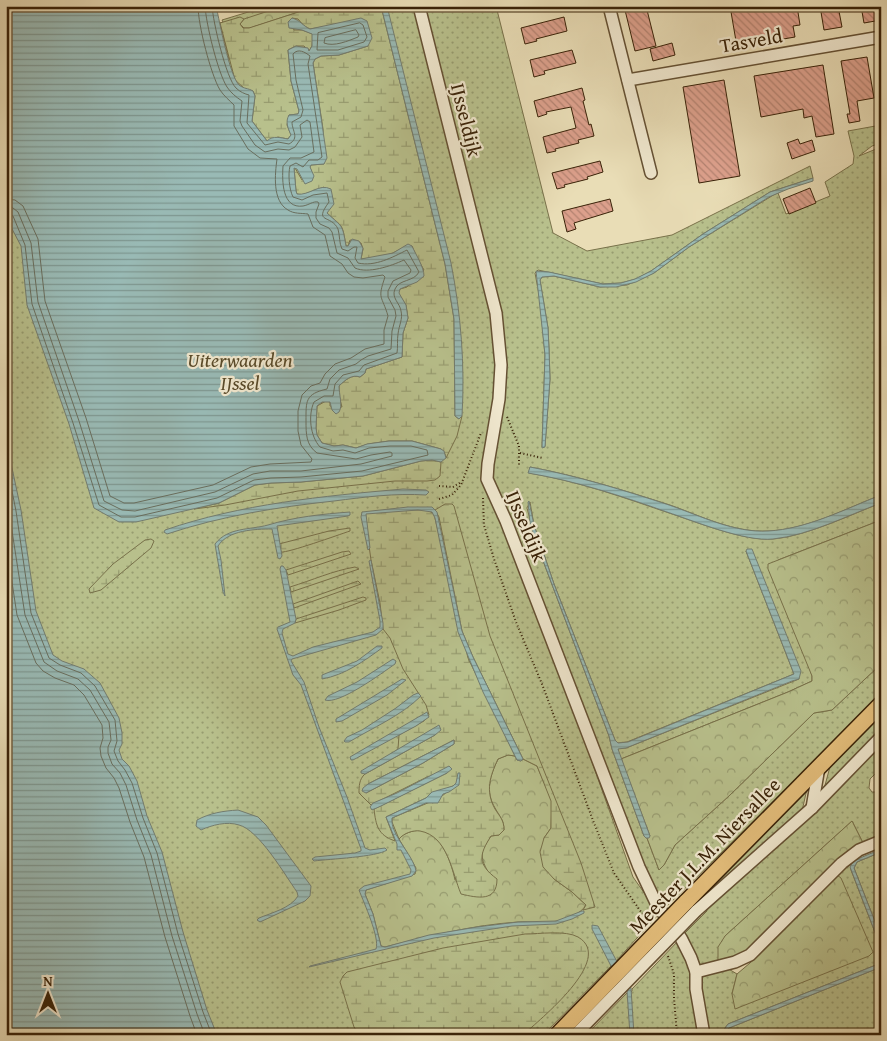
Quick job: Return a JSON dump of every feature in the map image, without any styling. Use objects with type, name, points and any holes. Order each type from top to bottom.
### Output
[{"type":"main road","name":"Meester J.L.M. Niersallee","points":[[557,1035],[691,906],[819,767],[881,704]]},
{"type":"street","name":"IJsseldijk","points":[[419,6],[496,313],[500,374],[499,399],[487,479],[506,521],[639,867],[657,905],[687,948],[696,972],[696,989],[704,1035]]},
{"type":"street","points":[[609,6],[651,173]]},
{"type":"street","name":"Tasveld","points":[[628,80],[881,37]]},
{"type":"street","name":"Meester J.L.M. Niersallee","points":[[575,1035],[691,906],[812,808],[881,736]]},
{"type":"street","points":[[812,808],[819,767]]},
{"type":"street","points":[[696,972],[735,962],[750,955],[842,863],[859,850],[881,841]]},
{"type":"path","points":[[520,453],[543,458]]},
{"type":"path","points":[[487,479],[482,506],[484,525],[516,622],[542,684],[614,873],[652,929]]},
{"type":"path","points":[[439,486],[453,486],[462,481]]},
{"type":"path","points":[[666,952],[674,974],[677,1035]]},
{"type":"green space","name":"Uiterwaarden IJssel","points":[[6,6],[229,60],[220,23],[223,22],[222,20],[268,6],[416,6],[491,315],[496,394],[484,467],[633,877],[659,914],[543,1035],[180,1035],[6,637]]},
{"type":"green space","points":[[284,6],[317,6],[250,28],[244,28],[240,24],[244,19]]},
{"type":"green space","points":[[317,6],[381,6],[445,264],[454,319],[455,416],[459,419],[462,416],[457,436],[446,458],[441,449],[412,441],[389,441],[356,448],[322,443],[317,435],[317,406],[326,401],[330,402],[330,406],[342,407],[339,386],[351,377],[360,377],[365,373],[366,369],[402,357],[403,333],[408,318],[406,305],[398,293],[400,289],[407,287],[424,270],[412,246],[393,253],[361,259],[363,249],[361,243],[350,240],[348,246],[346,246],[341,226],[327,213],[324,187],[302,195],[297,194],[296,191],[294,168],[302,180],[312,173],[311,165],[324,164],[323,129],[313,63],[315,59],[321,56],[339,55],[368,46],[322,27],[310,29],[304,26],[298,19],[292,18],[294,30],[302,30],[313,34],[312,46],[309,51],[304,46],[296,46],[288,50],[291,81],[299,111],[298,114],[289,115],[287,125],[291,135],[288,139],[278,137],[267,141],[252,121],[255,96],[253,91],[245,89],[235,80],[220,23],[240,17],[244,19],[240,24],[243,28],[249,28]]},
{"type":"green space","points":[[422,6],[496,6],[553,233],[587,251],[672,235],[810,166],[813,178],[770,192],[636,279],[621,283],[603,284],[538,270],[535,273],[540,300],[545,355],[542,447],[545,446],[550,379],[548,328],[540,280],[542,277],[554,276],[600,287],[627,285],[654,273],[689,247],[775,194],[778,193],[786,214],[830,196],[825,182],[853,164],[854,156],[848,131],[881,125],[881,143],[872,146],[859,156],[881,147],[881,495],[826,518],[784,529],[756,531],[730,527],[670,505],[600,484],[530,467],[529,473],[583,485],[722,531],[761,539],[798,534],[827,525],[881,503],[881,520],[778,560],[812,681],[621,759],[617,750],[620,748],[626,748],[799,679],[746,551],[794,674],[627,742],[618,743],[615,740],[554,584],[534,525],[530,502],[527,508],[536,542],[609,736],[644,836],[647,838],[659,870],[664,865],[675,845],[730,795],[814,713],[832,710],[881,664],[881,693],[826,750],[664,909],[652,890],[490,483],[504,372]]},
{"type":"green space","points":[[432,460],[441,462],[440,476],[435,480],[395,481],[298,491],[194,509],[219,503],[255,485],[363,476],[421,461]]},
{"type":"green space","points":[[445,504],[452,504],[454,506],[490,636],[581,863],[595,907],[583,910],[586,905],[554,879],[543,867],[540,852],[544,838],[551,828],[551,801],[537,766],[523,759],[462,631],[439,517],[435,510]]},
{"type":"green space","points":[[428,510],[434,514],[468,658],[515,756],[508,755],[498,759],[491,778],[490,796],[502,821],[504,830],[499,835],[491,836],[482,854],[483,864],[486,869],[497,879],[494,892],[485,897],[461,894],[448,856],[437,840],[429,834],[420,831],[406,834],[399,839],[392,822],[392,818],[430,802],[433,803],[453,786],[386,817],[395,841],[381,833],[377,825],[374,809],[447,773],[427,777],[371,805],[359,793],[360,781],[365,774],[435,735],[418,738],[393,753],[398,749],[399,735],[424,721],[429,715],[426,705],[403,669],[390,638],[383,629],[365,514]],"holes":[[[454,740],[454,744],[423,763],[366,793],[368,784]]]},
{"type":"green space","points":[[881,520],[881,664],[832,710],[814,713],[730,795],[675,845],[664,865],[659,870],[647,838],[650,836],[621,759],[812,681],[812,676],[768,569],[768,564]]},
{"type":"green space","points":[[350,528],[350,531],[303,547],[281,552],[279,544],[329,531]]},
{"type":"green space","points":[[151,539],[154,541],[151,548],[101,590],[90,593],[89,589],[113,564],[145,540]]},
{"type":"green space","points":[[349,551],[351,554],[288,575],[286,570],[342,552]]},
{"type":"green space","points":[[355,567],[359,569],[291,592],[290,587],[330,573]]},
{"type":"green space","points":[[358,581],[361,584],[294,608],[293,604]]},
{"type":"green space","points":[[363,597],[366,600],[295,623],[296,619]]},
{"type":"green space","points":[[881,714],[881,731],[824,789],[831,763]]},
{"type":"green space","points":[[881,744],[881,768],[870,779],[869,788],[872,792],[881,790],[881,810],[876,815],[881,826],[881,838],[864,845],[852,821],[725,936],[718,963],[704,966],[698,964],[683,935],[707,911],[706,908]]},
{"type":"green space","points":[[508,755],[515,756],[517,760],[521,761],[523,759],[537,766],[552,801],[551,828],[544,838],[554,879],[586,905],[577,913],[557,921],[518,922],[468,928],[385,947],[381,946],[373,914],[365,894],[366,890],[415,874],[416,868],[399,839],[404,835],[413,831],[422,831],[430,833],[437,839],[447,855],[455,880],[488,872],[482,857],[483,850],[491,836],[499,835],[504,830],[502,821],[490,796],[490,784],[498,759]]},
{"type":"green space","points":[[807,789],[802,811],[693,909],[692,907]]},
{"type":"green space","points":[[852,821],[864,845],[747,953],[718,963],[718,947],[725,936]]},
{"type":"green space","points":[[881,852],[881,937],[854,868],[857,862]]},
{"type":"green space","points":[[851,864],[851,870],[881,948],[881,963],[728,1024],[724,1035],[710,1035],[700,978],[727,968],[737,974],[732,994],[837,875]]},
{"type":"green space","points":[[837,875],[841,878],[873,952],[869,956],[735,1009],[732,994],[737,974],[757,957]]},
{"type":"green space","points":[[560,933],[573,935],[578,937],[587,947],[588,959],[582,974],[571,989],[523,1035],[359,1035],[354,1027],[340,982],[347,972],[443,948],[525,934]]},
{"type":"green space","points":[[679,940],[692,967],[693,999],[698,1035],[586,1035],[627,993],[628,995],[632,991]]},
{"type":"green space","points":[[881,967],[881,1035],[728,1035],[729,1028]]},
{"type":"water","points":[[6,6],[216,6],[225,48],[235,79],[239,85],[253,91],[255,96],[252,121],[267,141],[274,137],[288,139],[291,135],[287,120],[289,115],[298,114],[299,111],[291,81],[288,50],[296,46],[308,48],[309,51],[312,46],[312,34],[289,28],[288,22],[292,18],[310,29],[361,18],[367,21],[372,38],[368,46],[339,55],[321,56],[315,59],[313,63],[327,158],[324,164],[311,165],[314,176],[312,181],[305,184],[297,169],[294,168],[296,191],[297,194],[301,194],[318,188],[331,189],[334,204],[327,213],[341,227],[346,246],[348,246],[352,239],[359,241],[363,248],[361,259],[393,253],[408,244],[412,246],[418,257],[424,276],[417,282],[400,289],[399,293],[406,305],[408,318],[403,333],[402,357],[366,369],[365,373],[360,377],[351,377],[339,386],[341,407],[336,414],[332,410],[330,402],[322,402],[317,406],[317,435],[322,443],[356,448],[367,444],[389,441],[412,441],[441,449],[444,451],[446,458],[441,462],[432,460],[421,461],[363,476],[255,485],[219,503],[136,522],[119,522],[94,508],[69,424],[27,305],[21,246],[10,225],[6,210]]},
{"type":"water","points":[[381,6],[387,6],[451,263],[460,320],[462,359],[463,397],[462,416],[459,419],[455,416],[454,319],[445,264]]},
{"type":"water","points":[[813,178],[813,181],[769,197],[689,247],[654,273],[636,282],[616,287],[600,287],[554,276],[542,277],[540,280],[548,328],[550,379],[545,447],[542,448],[545,355],[536,271],[603,284],[621,283],[635,279],[651,271],[703,234],[770,192]]},
{"type":"water","points":[[6,440],[21,510],[36,611],[53,655],[62,661],[84,669],[100,683],[119,718],[122,744],[119,750],[122,759],[129,766],[137,781],[147,816],[162,852],[183,932],[207,1010],[217,1035],[6,1035]]},
{"type":"water","points":[[530,467],[600,484],[669,505],[730,527],[755,531],[783,529],[811,522],[881,495],[881,503],[801,534],[762,539],[720,530],[633,500],[564,480],[528,473]]},
{"type":"water","points":[[403,489],[426,490],[429,492],[426,495],[380,496],[271,509],[208,522],[167,534],[164,532],[165,530],[194,521],[253,507],[313,498]]},
{"type":"water","points":[[529,501],[534,525],[554,584],[615,740],[618,743],[628,742],[794,674],[746,551],[747,549],[752,549],[801,671],[799,679],[626,748],[618,749],[650,836],[649,838],[644,836],[609,736],[536,542],[530,523]]},
{"type":"water","points":[[408,507],[432,507],[437,512],[462,631],[523,759],[521,761],[517,760],[483,692],[458,632],[435,518],[432,512],[418,510],[366,514],[370,548],[368,550],[361,517],[362,512]]},
{"type":"water","points":[[350,512],[348,516],[277,526],[282,556],[280,559],[278,558],[272,529],[250,530],[235,534],[222,541],[218,546],[225,596],[215,544],[220,539],[240,530],[288,520]]},
{"type":"water","points":[[371,560],[383,629],[376,635],[292,659],[291,661],[304,682],[365,848],[370,850],[385,848],[387,850],[363,856],[314,861],[312,859],[315,857],[355,853],[361,851],[361,849],[301,685],[293,675],[277,629],[290,622],[280,569],[283,566],[286,570],[296,619],[295,623],[283,629],[282,633],[288,654],[293,656],[313,647],[373,632],[380,627],[369,561]]},
{"type":"water","points":[[377,646],[382,646],[382,648],[354,667],[322,679],[322,675],[357,661]]},
{"type":"water","points":[[393,659],[396,661],[395,664],[360,687],[340,698],[325,700],[328,696],[357,682]]},
{"type":"water","points":[[402,679],[406,680],[387,695],[342,721],[336,722],[336,719]]},
{"type":"water","points":[[418,693],[421,696],[395,716],[349,742],[344,741],[347,737],[362,730]]},
{"type":"water","points":[[427,712],[429,717],[416,726],[351,760],[350,757]]},
{"type":"water","points":[[439,725],[441,730],[435,735],[365,774],[361,773],[361,771]]},
{"type":"water","points":[[454,740],[454,744],[423,763],[366,793],[362,791],[368,784]]},
{"type":"water","points":[[449,766],[452,769],[447,773],[372,810],[370,807],[373,803],[397,793]]},
{"type":"water","points":[[458,773],[460,773],[459,785],[443,794],[438,803],[426,803],[392,818],[394,831],[411,858],[416,871],[412,876],[366,890],[365,894],[373,914],[381,946],[385,947],[429,935],[477,927],[518,922],[556,921],[582,911],[584,913],[556,924],[512,926],[434,938],[309,967],[376,949],[374,929],[359,890],[364,886],[410,874],[411,870],[401,850],[397,850],[397,844],[386,817],[426,798],[432,792],[453,786],[456,783]]},
{"type":"water","points":[[238,810],[258,817],[266,825],[311,886],[310,896],[305,901],[260,922],[257,920],[259,918],[291,904],[298,896],[297,892],[271,854],[255,835],[247,829],[230,823],[215,825],[201,830],[196,826],[197,820],[207,816]]},
{"type":"water","points":[[881,849],[881,852],[857,862],[854,868],[881,937],[881,948],[850,867],[853,861]]},
{"type":"water","points":[[592,925],[598,926],[631,988],[634,1035],[630,1035],[627,991],[611,966],[592,929]]},
{"type":"water","points":[[881,963],[881,967],[729,1028],[728,1035],[724,1035],[728,1024]]},
{"type":"building","points":[[624,6],[646,6],[656,46],[635,51]]},
{"type":"building","points":[[730,6],[797,6],[800,25],[793,26],[795,37],[737,47]]},
{"type":"building","points":[[820,6],[838,6],[842,27],[824,30]]},
{"type":"building","points":[[861,6],[881,6],[881,20],[864,23]]},
{"type":"building","points":[[564,17],[567,31],[536,39],[537,41],[525,44],[521,28]]},
{"type":"building","points":[[672,43],[675,55],[653,61],[650,49]]},
{"type":"building","points":[[572,50],[576,63],[544,71],[545,74],[534,77],[530,60]]},
{"type":"building","points":[[867,57],[874,98],[857,101],[860,121],[849,123],[847,114],[850,114],[841,61]]},
{"type":"building","points":[[823,65],[834,134],[816,137],[812,116],[804,118],[803,109],[761,117],[754,76]]},
{"type":"building","points":[[724,80],[740,176],[699,183],[683,87]]},
{"type":"building","points":[[582,88],[589,125],[591,124],[594,136],[578,140],[579,143],[547,153],[543,137],[576,128],[571,107],[546,112],[547,114],[538,117],[534,101]]},
{"type":"building","points":[[798,139],[800,144],[812,140],[815,151],[792,159],[787,143]]},
{"type":"building","points":[[600,161],[603,172],[557,189],[552,173]]},
{"type":"building","points":[[810,188],[816,203],[789,214],[783,199]]},
{"type":"building","points":[[610,199],[613,211],[574,223],[576,229],[567,232],[562,211]]}]
